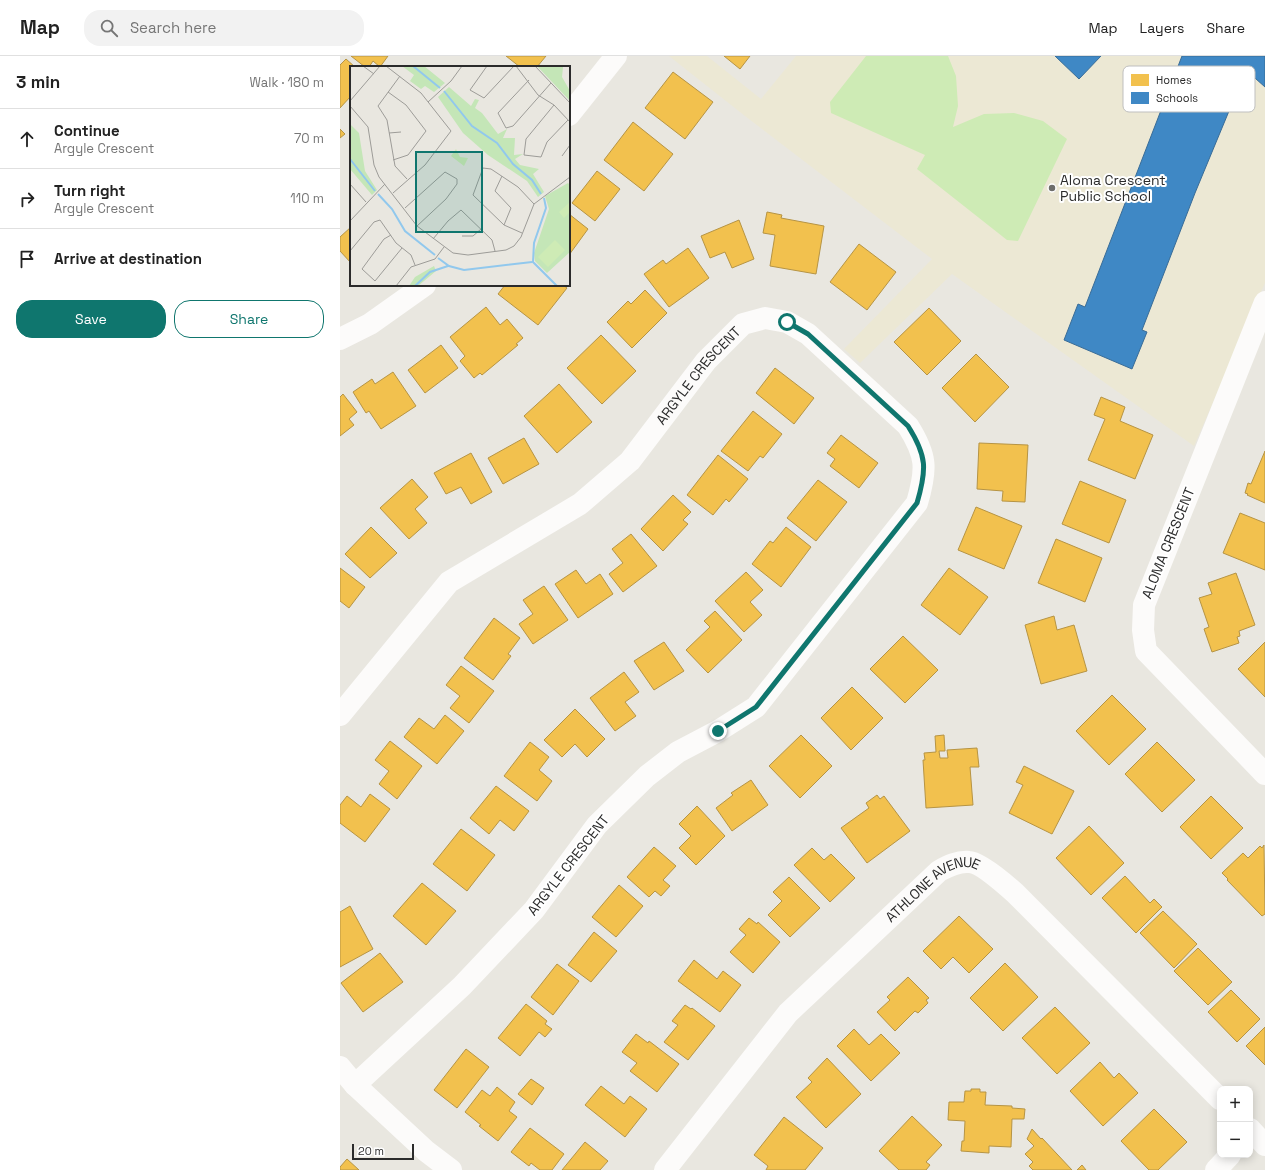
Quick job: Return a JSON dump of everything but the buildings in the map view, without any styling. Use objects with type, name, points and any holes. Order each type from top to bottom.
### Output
[{"type":"street","points":[[570,114],[616,56]]},
{"type":"street","points":[[340,339],[370,324],[424,286]]},
{"type":"street","name":"ALOMA CRESCENT","points":[[1265,302],[1144,605],[1143,630],[1146,651],[1265,774]]},
{"type":"street","name":"ARGYLE CRESCENT","points":[[340,715],[449,582],[580,504],[630,461],[706,361],[743,324],[765,318],[772,319],[787,322],[808,334],[908,426],[918,441],[923,457],[923,481],[917,503],[756,707],[718,731],[678,752],[647,776],[597,825],[534,910],[462,986],[355,1085]]},
{"type":"street","name":"ATHLONE AVENUE","points":[[665,1170],[788,1013],[939,870],[951,864],[970,862],[989,872],[1015,893],[1217,1096]]},
{"type":"street","points":[[340,1067],[355,1085],[426,1151],[451,1170]]},
{"type":"street","points":[[1216,1170],[1227,1158]]},
{"type":"shaded area","name":"Aloma Crescent Public School","points":[[669,56],[707,56],[761,99],[796,56],[1265,56],[1265,283],[1194,446],[952,274],[860,363],[844,349],[932,259]]},
{"type":"green space","points":[[866,56],[948,56],[956,76],[958,106],[953,127],[984,114],[1014,113],[1043,121],[1067,139],[1018,241],[1007,240],[917,169],[925,155],[831,113],[830,102]]},
{"type":"place","name":"Aloma Crescent Public School","points":[[1052,188]]},
{"type":"route","points":[[718,731],[756,707],[917,503],[923,481],[923,457],[918,441],[908,426],[808,334],[787,322]]}]
